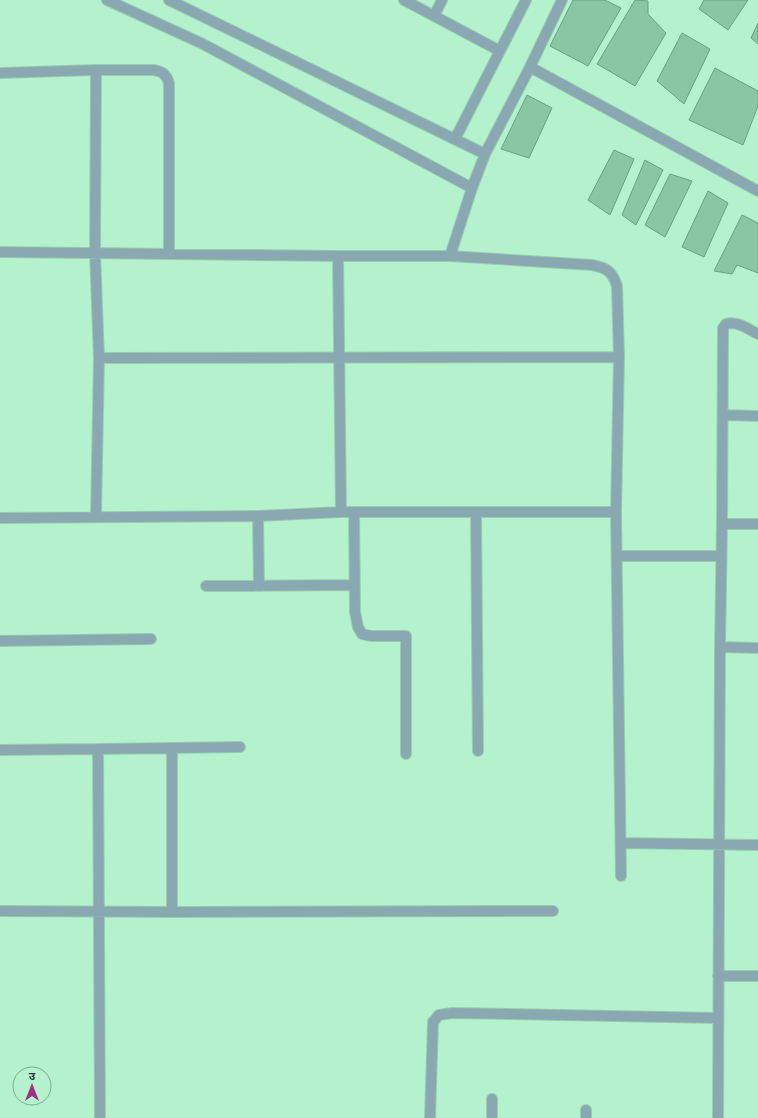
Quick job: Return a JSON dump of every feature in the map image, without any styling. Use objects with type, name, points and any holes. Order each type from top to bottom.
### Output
[{"type":"street","points":[[107,0],[203,44],[472,188]]},
{"type":"street","points":[[169,0],[486,154]]},
{"type":"street","points":[[404,0],[500,51]]},
{"type":"street","points":[[434,16],[442,0]]},
{"type":"street","points":[[455,138],[526,0]]},
{"type":"street","points":[[450,256],[472,188],[486,154],[562,0]]},
{"type":"street","points":[[530,67],[758,192]]},
{"type":"street","points":[[96,70],[95,252],[99,358],[96,516]]},
{"type":"street","points":[[0,73],[154,70],[161,71],[166,75],[169,83],[169,254]]},
{"type":"street","points":[[0,252],[450,256],[592,265],[601,267],[609,271],[614,276],[617,286],[619,357],[616,512],[621,876]]},
{"type":"street","points":[[338,256],[341,512]]},
{"type":"street","points":[[718,1118],[723,328],[726,324],[732,322],[758,334]]},
{"type":"street","points":[[99,358],[619,357]]},
{"type":"street","points":[[723,415],[758,416]]},
{"type":"street","points":[[0,518],[96,516],[258,516],[341,512],[616,512]]},
{"type":"street","points":[[354,512],[355,612],[358,627],[362,634],[371,636],[406,636],[406,754]]},
{"type":"street","points":[[476,512],[478,751]]},
{"type":"street","points":[[258,516],[259,586]]},
{"type":"street","points":[[722,524],[758,524]]},
{"type":"street","points":[[617,556],[721,556]]},
{"type":"street","points":[[206,586],[355,584]]},
{"type":"street","points":[[0,641],[151,639]]},
{"type":"street","points":[[720,647],[758,648]]},
{"type":"street","points":[[0,750],[240,747]]},
{"type":"street","points":[[172,748],[172,912]]},
{"type":"street","points":[[98,749],[100,1118]]},
{"type":"street","points":[[621,843],[758,845]]},
{"type":"street","points":[[0,911],[99,910],[172,912],[553,910]]},
{"type":"street","points":[[718,976],[758,976]]},
{"type":"street","points":[[430,1118],[433,1022],[439,1015],[452,1013],[718,1018]]},
{"type":"street","points":[[492,1099],[492,1118]]},
{"type":"building","points":[[573,0],[605,0],[621,8],[588,66],[550,46]]},
{"type":"building","points":[[635,0],[648,1],[648,14],[666,33],[635,86],[597,64]]},
{"type":"building","points":[[704,0],[748,0],[728,30],[699,9]]},
{"type":"building","points":[[758,23],[758,44],[751,38]]},
{"type":"building","points":[[682,33],[710,49],[684,104],[657,81]]},
{"type":"building","points":[[715,68],[758,91],[758,106],[743,145],[689,120]]},
{"type":"building","points":[[527,95],[552,108],[529,158],[501,149]]},
{"type":"building","points":[[614,150],[634,159],[610,215],[588,200]]},
{"type":"building","points":[[645,160],[663,170],[636,225],[622,215]]},
{"type":"building","points":[[670,174],[692,181],[665,237],[645,225]]},
{"type":"building","points":[[708,191],[728,203],[704,257],[682,247]]},
{"type":"building","points":[[742,215],[758,223],[758,273],[737,265],[732,274],[714,271]]}]
